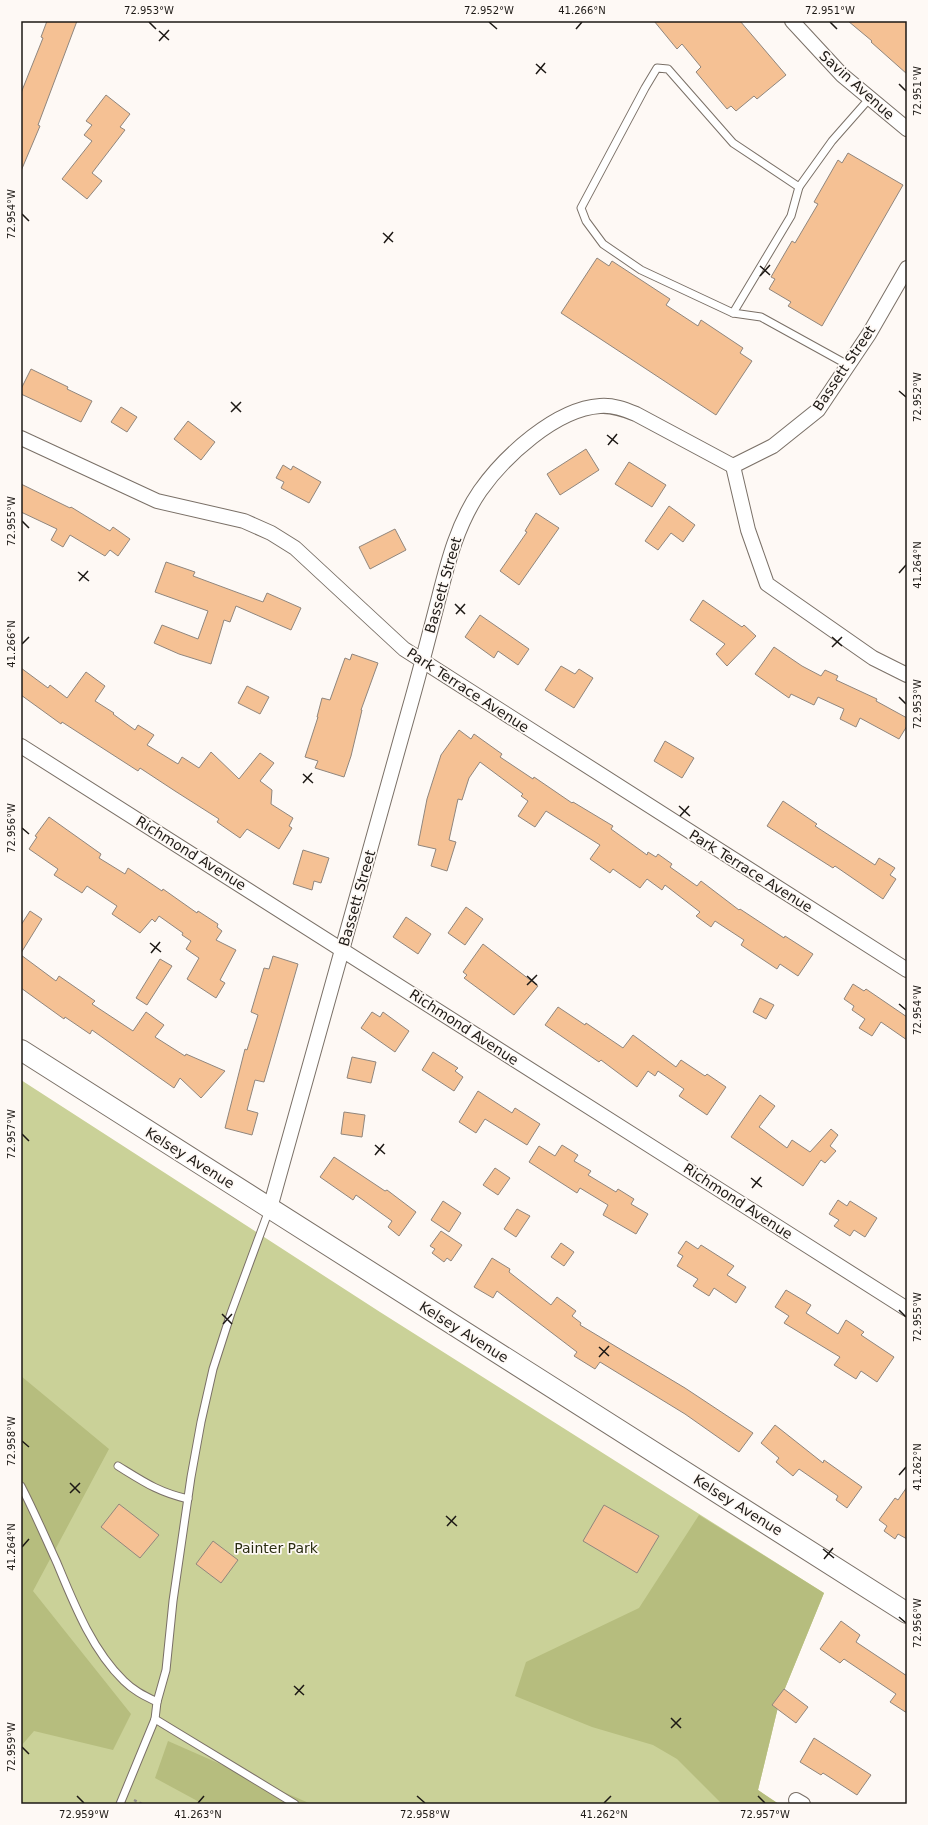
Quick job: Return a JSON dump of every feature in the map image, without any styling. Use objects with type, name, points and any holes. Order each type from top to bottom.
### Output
[{"type":"street","name":"Savin Avenue","points":[[792,21],[842,75],[869,99],[907,129]]},
{"type":"street","name":"Bassett Street","points":[[270,1208],[422,662],[453,544],[467,512],[480,491],[502,465],[524,444],[544,429],[566,416],[585,408],[602,406],[620,408],[636,414],[733,466],[773,446],[818,410],[869,334],[907,268]]},
{"type":"street","name":"Park Terrace Avenue","points":[[21,438],[157,501],[244,521],[272,534],[295,548],[404,649],[422,662],[907,970]]},
{"type":"street","points":[[733,466],[748,530],[767,584],[873,658],[907,675]]},
{"type":"street","name":"Richmond Avenue","points":[[21,746],[907,1309]]},
{"type":"street","name":"Kelsey Avenue","points":[[21,1050],[907,1613]]},
{"type":"lane","points":[[799,187],[733,143],[668,69],[657,68],[653,72],[581,208],[586,221],[603,244],[641,270],[733,313],[761,317],[848,365]]},
{"type":"lane","points":[[733,313],[791,216],[799,187],[832,142],[869,99]]},
{"type":"lane","points":[[120,1804],[155,1719],[166,1670],[173,1602],[188,1499],[201,1422],[213,1369],[231,1313],[270,1208]]},
{"type":"lane","points":[[118,1466],[151,1487],[167,1494],[188,1499]]},
{"type":"lane","points":[[21,1486],[39,1521],[79,1615],[98,1647],[110,1665],[124,1681],[139,1693],[158,1702]]},
{"type":"lane","points":[[155,1719],[295,1804]]},
{"type":"green space","name":"Painter Park","points":[[21,1080],[380,1312],[824,1593],[779,1703],[758,1790],[778,1804],[21,1804]]},
{"type":"green space","points":[[21,1376],[109,1449],[33,1591],[131,1714],[113,1750],[34,1731],[21,1746]]},
{"type":"green space","points":[[699,1515],[824,1593],[779,1703],[758,1790],[779,1804],[722,1804],[677,1759],[653,1745],[592,1727],[515,1696],[526,1662],[639,1608]]},
{"type":"green space","points":[[168,1741],[311,1804],[203,1804],[155,1778]]},
{"type":"building","points":[[47,21],[77,21],[38,125],[40,126],[21,171],[21,93],[43,38],[41,37]]},
{"type":"building","points":[[654,21],[740,21],[786,75],[757,99],[754,96],[736,111],[731,106],[727,109],[696,72],[701,67],[682,44],[677,49]]},
{"type":"building","points":[[848,21],[907,21],[907,74],[871,42],[872,41]]},
{"type":"building","points":[[106,95],[130,114],[120,127],[125,130],[92,173],[102,181],[87,199],[62,179],[92,141],[84,135],[92,125],[86,121]]},
{"type":"building","points":[[848,153],[903,185],[822,326],[788,306],[791,302],[769,289],[775,279],[771,277],[792,241],[795,243],[818,204],[814,202],[838,160],[842,163]]},
{"type":"building","points":[[597,258],[609,266],[612,261],[670,299],[666,305],[698,326],[701,320],[743,348],[740,353],[752,361],[716,415],[561,313]]},
{"type":"building","points":[[31,369],[68,387],[67,389],[92,401],[81,422],[21,394],[21,389]]},
{"type":"building","points":[[121,407],[137,417],[127,432],[111,422]]},
{"type":"building","points":[[188,421],[215,442],[201,460],[174,439]]},
{"type":"building","points":[[586,449],[599,470],[560,495],[547,474]]},
{"type":"building","points":[[629,462],[666,485],[652,507],[615,484]]},
{"type":"building","points":[[283,465],[291,470],[293,466],[321,482],[309,503],[281,488],[284,482],[276,478]]},
{"type":"building","points":[[21,484],[70,508],[71,507],[110,531],[113,527],[130,539],[118,556],[110,550],[105,556],[70,535],[63,547],[51,540],[57,529],[21,512]]},
{"type":"building","points":[[669,506],[695,525],[683,542],[671,533],[658,550],[645,541]]},
{"type":"building","points":[[536,513],[559,528],[519,585],[500,571],[527,532],[525,531]]},
{"type":"building","points":[[395,529],[406,550],[370,569],[359,547]]},
{"type":"building","points":[[166,562],[195,572],[193,576],[263,602],[267,593],[301,608],[291,630],[236,606],[230,622],[224,620],[211,664],[179,654],[154,643],[162,625],[198,639],[208,611],[155,592]]},
{"type":"building","points":[[703,600],[742,627],[744,625],[756,636],[727,666],[716,654],[725,644],[690,620]]},
{"type":"building","points":[[480,615],[529,649],[518,665],[498,651],[494,658],[465,637]]},
{"type":"building","points":[[774,647],[802,666],[821,676],[825,670],[838,676],[836,680],[877,699],[876,701],[907,718],[907,726],[899,739],[860,718],[856,727],[840,719],[844,709],[818,697],[814,705],[791,694],[789,698],[755,674]]},
{"type":"building","points":[[352,654],[378,663],[361,710],[351,756],[344,777],[315,768],[318,761],[305,757],[318,717],[322,698],[330,700],[345,658],[350,660]]},
{"type":"building","points":[[561,666],[575,674],[579,669],[593,678],[574,708],[545,690]]},
{"type":"building","points":[[21,668],[48,688],[50,685],[67,698],[86,672],[105,686],[95,701],[114,713],[113,714],[135,730],[138,725],[154,735],[147,745],[178,764],[182,757],[199,768],[211,752],[239,779],[260,753],[274,763],[260,781],[272,790],[271,804],[293,818],[289,826],[292,828],[279,849],[247,829],[240,838],[217,822],[219,819],[140,768],[138,771],[62,722],[61,724],[21,695]]},
{"type":"building","points":[[247,686],[269,697],[260,714],[238,703]]},
{"type":"building","points":[[459,730],[471,739],[474,734],[502,754],[500,757],[533,779],[534,777],[572,803],[573,802],[613,826],[611,829],[647,855],[648,852],[656,857],[658,854],[672,864],[670,867],[697,886],[701,881],[739,910],[740,909],[784,938],[785,936],[813,954],[798,976],[780,964],[777,969],[741,945],[744,940],[715,921],[711,927],[696,916],[700,912],[665,885],[662,890],[647,879],[640,888],[613,869],[610,873],[590,859],[600,845],[546,811],[535,827],[518,816],[528,801],[521,796],[523,794],[480,762],[469,778],[462,800],[458,799],[449,840],[456,842],[447,871],[431,866],[436,849],[418,845],[427,799],[441,755]]},
{"type":"building","points":[[665,741],[694,758],[682,778],[654,761]]},
{"type":"building","points":[[783,801],[817,824],[815,826],[875,865],[879,858],[895,868],[890,875],[896,879],[883,899],[835,866],[833,868],[767,826]]},
{"type":"building","points":[[49,817],[101,854],[99,858],[125,874],[128,868],[162,891],[163,889],[197,913],[198,911],[218,924],[217,927],[222,931],[216,940],[236,950],[220,980],[225,983],[216,998],[187,979],[199,958],[186,949],[191,941],[182,935],[183,933],[159,916],[155,922],[152,919],[140,933],[112,914],[117,906],[87,886],[82,893],[54,875],[58,869],[29,849],[37,837],[35,836]]},
{"type":"building","points":[[303,850],[329,858],[321,883],[314,881],[312,890],[293,884]]},
{"type":"building","points":[[466,907],[483,919],[465,945],[448,933]]},
{"type":"building","points":[[30,911],[42,919],[21,953],[21,925]]},
{"type":"building","points":[[406,917],[431,934],[418,954],[393,937]]},
{"type":"building","points":[[483,944],[538,986],[514,1015],[464,978],[467,975],[463,972]]},
{"type":"building","points":[[21,955],[56,981],[59,976],[95,1001],[92,1004],[133,1031],[146,1012],[164,1025],[155,1037],[185,1056],[186,1054],[225,1071],[201,1098],[180,1078],[174,1088],[92,1030],[90,1034],[65,1017],[64,1019],[21,988]]},
{"type":"building","points":[[273,956],[298,964],[264,1082],[255,1080],[247,1110],[258,1113],[252,1135],[225,1128],[245,1049],[247,1050],[258,1015],[251,1012],[264,968],[269,969]]},
{"type":"building","points":[[160,959],[172,966],[147,1005],[136,998]]},
{"type":"building","points":[[853,984],[864,991],[866,989],[907,1017],[907,1040],[881,1022],[872,1036],[859,1028],[865,1019],[852,1010],[854,1006],[844,999]]},
{"type":"building","points":[[760,998],[774,1005],[766,1019],[753,1012]]},
{"type":"building","points":[[558,1007],[585,1025],[586,1023],[623,1048],[633,1035],[676,1067],[681,1060],[705,1076],[707,1074],[726,1087],[707,1115],[679,1096],[684,1089],[658,1071],[655,1076],[648,1071],[637,1087],[601,1060],[599,1062],[545,1025]]},
{"type":"building","points":[[372,1012],[380,1017],[383,1012],[409,1031],[395,1052],[361,1028]]},
{"type":"building","points":[[433,1052],[458,1068],[455,1071],[463,1077],[454,1091],[422,1070]]},
{"type":"building","points":[[352,1057],[376,1062],[371,1083],[347,1078]]},
{"type":"building","points":[[478,1091],[512,1113],[515,1108],[540,1124],[527,1145],[485,1119],[476,1133],[459,1122]]},
{"type":"building","points":[[760,1095],[775,1106],[759,1127],[787,1148],[792,1140],[810,1152],[831,1129],[838,1135],[830,1146],[836,1151],[825,1163],[821,1160],[803,1186],[731,1137]]},
{"type":"building","points":[[344,1112],[365,1115],[362,1137],[341,1134]]},
{"type":"building","points":[[562,1145],[578,1155],[574,1161],[591,1171],[588,1175],[616,1192],[618,1189],[634,1199],[631,1204],[648,1214],[636,1234],[603,1215],[608,1205],[580,1188],[577,1193],[529,1162],[539,1146],[555,1156]]},
{"type":"building","points":[[334,1157],[385,1191],[387,1190],[416,1212],[399,1236],[388,1227],[392,1221],[356,1195],[353,1200],[320,1177]]},
{"type":"building","points":[[495,1168],[510,1178],[498,1195],[483,1185]]},
{"type":"building","points":[[838,1200],[847,1206],[850,1201],[877,1218],[865,1237],[854,1230],[850,1236],[834,1226],[839,1220],[829,1214]]},
{"type":"building","points":[[443,1201],[461,1213],[449,1232],[431,1220]]},
{"type":"building","points":[[517,1209],[530,1216],[516,1237],[504,1229]]},
{"type":"building","points":[[441,1231],[462,1245],[451,1261],[447,1258],[444,1262],[432,1253],[435,1249],[430,1246]]},
{"type":"building","points":[[686,1241],[698,1249],[701,1245],[734,1266],[727,1275],[746,1287],[736,1303],[714,1288],[709,1296],[693,1286],[698,1279],[677,1266],[683,1256],[678,1253]]},
{"type":"building","points":[[561,1243],[574,1252],[564,1266],[551,1257]]},
{"type":"building","points":[[492,1258],[510,1269],[509,1272],[551,1305],[557,1297],[576,1311],[572,1316],[581,1323],[580,1325],[685,1388],[753,1433],[739,1452],[685,1414],[600,1362],[595,1369],[574,1356],[577,1352],[497,1291],[493,1298],[474,1287]]},
{"type":"building","points":[[786,1290],[811,1305],[806,1313],[838,1334],[846,1320],[864,1332],[861,1335],[894,1357],[877,1382],[861,1371],[856,1379],[834,1365],[840,1357],[784,1323],[789,1316],[775,1307]]},
{"type":"building","points":[[775,1425],[823,1463],[824,1460],[862,1487],[847,1508],[836,1500],[838,1496],[799,1469],[793,1476],[776,1462],[779,1458],[761,1443]]},
{"type":"building","points":[[907,1487],[907,1539],[898,1534],[895,1539],[884,1531],[887,1526],[879,1520],[895,1498],[898,1500]]},
{"type":"building","points":[[119,1504],[159,1535],[140,1558],[101,1527]]},
{"type":"building","points":[[604,1505],[659,1536],[637,1573],[583,1541]]},
{"type":"building","points":[[213,1541],[238,1560],[221,1583],[196,1564]]},
{"type":"building","points":[[841,1621],[860,1635],[856,1642],[907,1676],[907,1713],[890,1702],[896,1694],[844,1659],[840,1663],[820,1649]]},
{"type":"building","points":[[784,1689],[808,1707],[796,1723],[772,1705]]},
{"type":"building","points":[[814,1738],[871,1775],[857,1795],[823,1773],[821,1775],[800,1762]]}]
